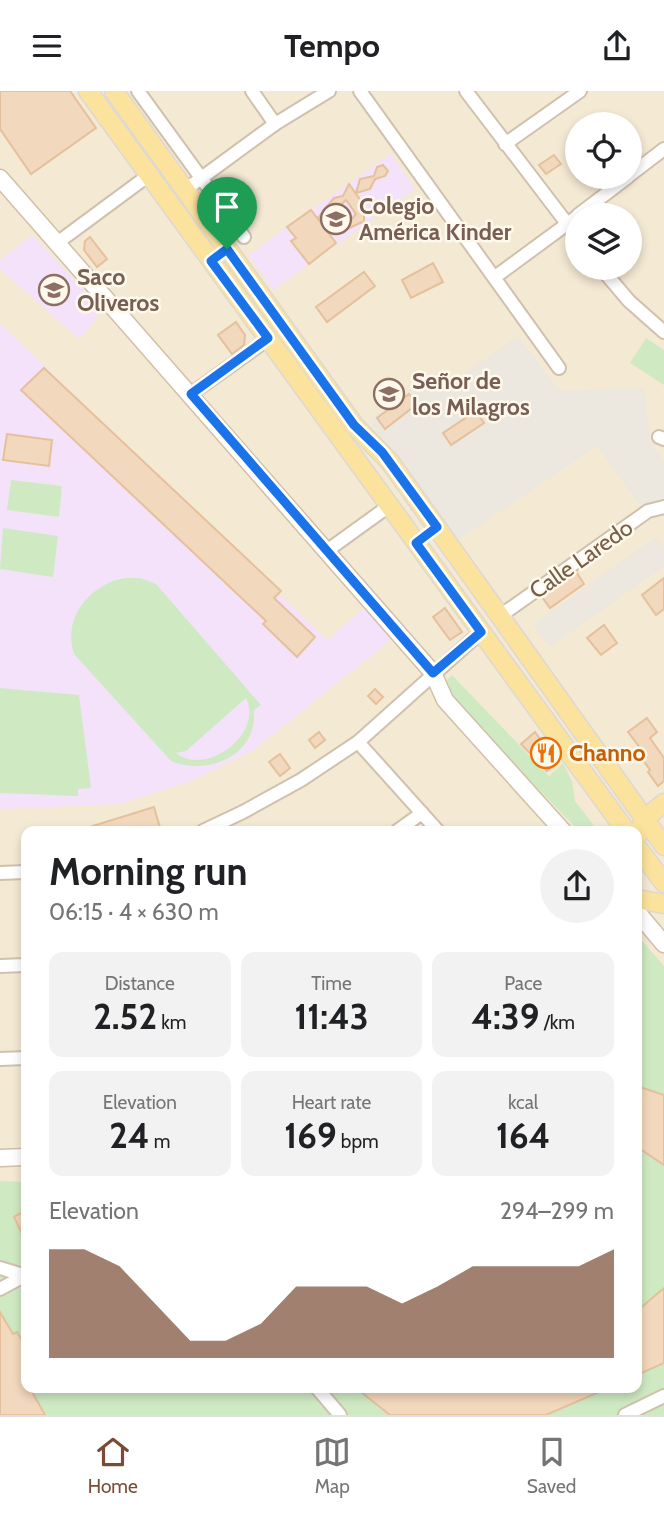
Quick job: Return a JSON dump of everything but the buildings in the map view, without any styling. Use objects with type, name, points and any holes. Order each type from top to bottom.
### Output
[{"type":"main road","points":[[88,91],[622,826]]},
{"type":"main road","points":[[114,91],[354,425],[382,452],[662,838],[642,846]]},
{"type":"main road","points":[[0,178],[328,550],[433,673],[445,699],[559,826]]},
{"type":"main road","points":[[211,261],[227,249]]},
{"type":"main road","points":[[389,506],[434,524]]},
{"type":"main road","points":[[416,543],[434,524]]},
{"type":"main road","points":[[642,831],[645,818],[664,803]]},
{"type":"main road","points":[[642,853],[664,883]]},
{"type":"main road","points":[[642,900],[664,904]]},
{"type":"main road","points":[[642,918],[664,944]]},
{"type":"main road","points":[[0,1158],[21,1157]]},
{"type":"street","points":[[138,91],[244,237]]},
{"type":"street","points":[[252,91],[275,124]]},
{"type":"street","points":[[185,190],[275,124],[328,91]]},
{"type":"street","points":[[360,91],[559,368]]},
{"type":"street","points":[[466,91],[565,223]]},
{"type":"street","points":[[505,144],[580,91]]},
{"type":"street","points":[[642,168],[662,156]]},
{"type":"street","points":[[57,243],[149,175]]},
{"type":"street","points":[[594,203],[612,189]]},
{"type":"street","points":[[495,278],[565,225]]},
{"type":"street","points":[[611,280],[629,301],[664,332]]},
{"type":"street","points":[[191,394],[268,338]]},
{"type":"street","points":[[328,550],[389,506]]},
{"type":"street","name":"Calle Laredo","points":[[500,616],[648,511],[664,507]]},
{"type":"street","points":[[214,826],[301,780],[358,742],[481,632]]},
{"type":"street","points":[[358,742],[434,826]]},
{"type":"street","points":[[404,826],[422,813]]},
{"type":"street","points":[[0,873],[21,872]]},
{"type":"street","points":[[0,966],[21,965]]},
{"type":"street","points":[[0,1059],[21,1058]]},
{"type":"street","points":[[0,1268],[21,1275]]},
{"type":"street","points":[[0,1289],[21,1278]]},
{"type":"street","points":[[321,1393],[340,1415]]},
{"type":"street","points":[[625,1415],[664,1396]]},
{"type":"shaded area","points":[[0,91],[664,91],[664,1415],[0,1415]]},
{"type":"shaded area","name":"Colegio América Kinder","points":[[391,154],[415,189],[273,290],[248,255]]},
{"type":"shaded area","name":"Saco Oliveros","points":[[32,235],[104,310],[79,339],[0,269],[0,260]]},
{"type":"shaded area","points":[[0,323],[327,640],[364,608],[392,639],[252,751],[189,782],[119,804],[0,809]]},
{"type":"shaded area","points":[[518,336],[560,391],[644,387],[650,440],[664,462],[664,503],[639,504],[597,446],[458,540],[369,420],[436,372],[447,386]]},
{"type":"shaded area","points":[[656,537],[664,549],[664,566],[550,647],[533,624]]},
{"type":"green space","points":[[646,338],[664,350],[664,385],[630,363]]},
{"type":"green space","points":[[11,480],[62,486],[59,517],[7,510]]},
{"type":"green space","points":[[3,528],[58,536],[53,577],[0,569]]},
{"type":"green space","points":[[125,578],[140,578],[156,584],[261,705],[254,710],[253,726],[248,739],[228,758],[215,764],[200,766],[171,761],[74,654],[71,641],[76,616],[90,595]],"holes":[[[246,698],[249,712],[247,725],[240,738],[216,756],[202,760],[188,759],[176,753],[186,751]]]},
{"type":"green space","points":[[452,675],[549,776],[563,763],[572,781],[575,801],[594,826],[574,826],[456,704],[447,680]]},
{"type":"green space","points":[[0,688],[79,695],[91,788],[78,789],[78,796],[0,793]]},
{"type":"green space","points":[[642,941],[664,966],[664,1415],[0,1415],[0,1181],[21,1182],[21,1393],[642,1393]]},
{"type":"place","name":"Colegio América Kinder","points":[[336,219]]},
{"type":"place","name":"Saco Oliveros","points":[[54,290]]},
{"type":"place","name":"Señor de los Milagros","points":[[389,394]]},
{"type":"place","name":"Channo","points":[[546,753]]},
{"type":"route","points":[[227,249],[354,425],[382,452],[437,527],[416,543],[481,632],[433,673],[191,394],[268,338],[211,261],[227,249]]}]
